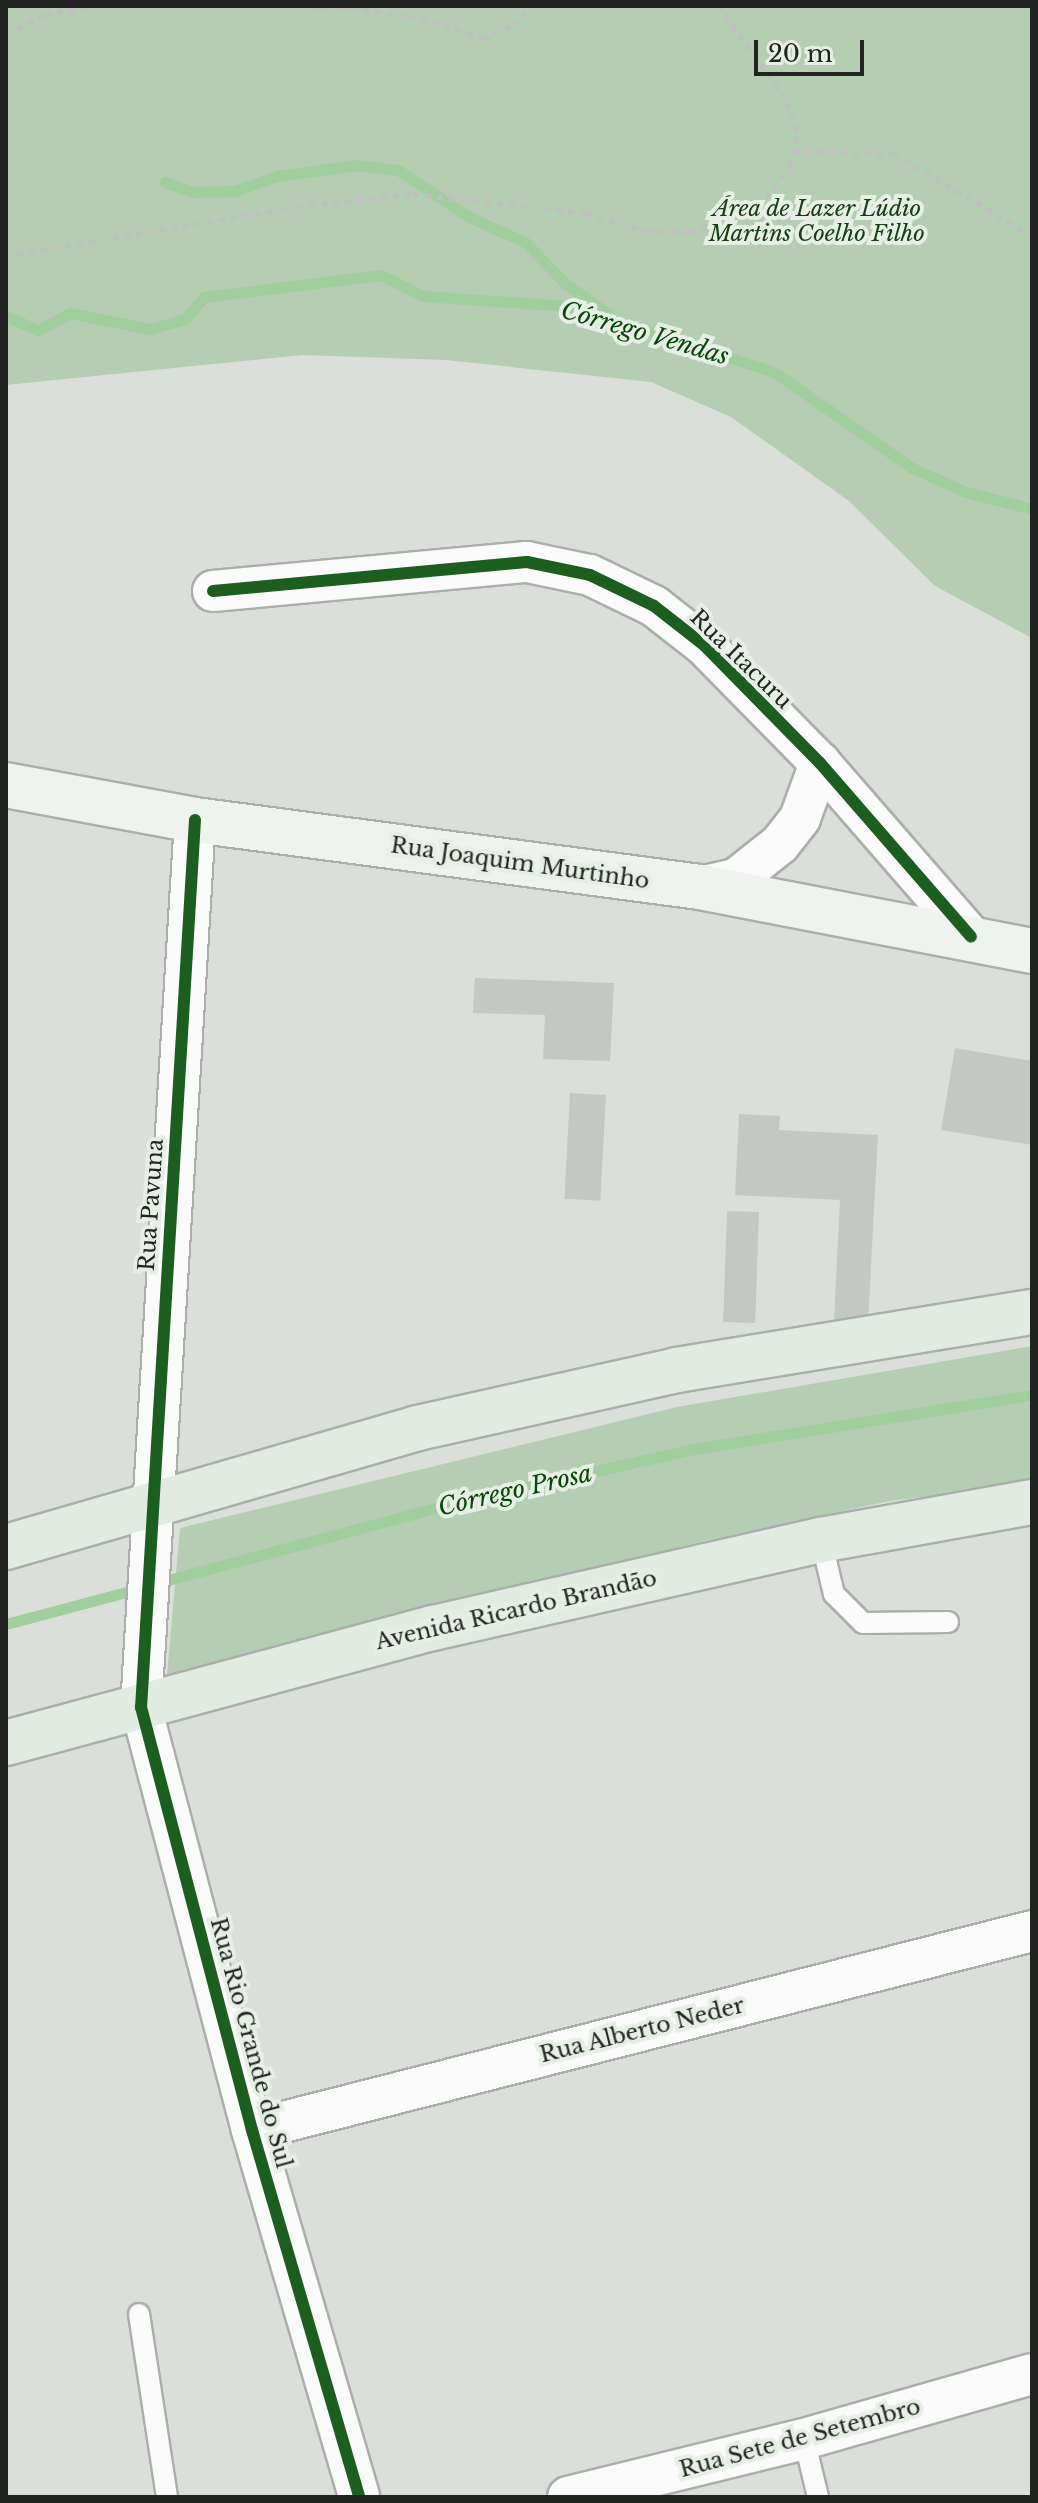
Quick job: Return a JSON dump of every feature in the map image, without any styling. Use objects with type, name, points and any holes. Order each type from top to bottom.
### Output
[{"type":"main road","name":"Rua Joaquim Murtinho","points":[[6,785],[195,820],[700,887],[1032,951]]},
{"type":"main road","points":[[6,1547],[151,1527],[418,1428],[677,1370],[1032,1312]]},
{"type":"main road","name":"Avenida Ricardo Brandão","points":[[6,1743],[142,1694],[821,1540],[1032,1502]]},
{"type":"street","name":"Rua Itacuru","points":[[213,591],[527,562],[590,575],[654,606],[704,645],[820,763],[971,937]]},
{"type":"street","points":[[700,887],[736,879],[780,844],[800,818],[820,763]]},
{"type":"street","name":"Rua Pavuna","points":[[146,1593],[195,820]]},
{"type":"street","name":"Rua Rio Grande do Sul","points":[[146,1593],[142,1694],[252,2130],[359,2497]]},
{"type":"street","name":"Rua Alberto Neder","points":[[252,2130],[1032,1931]]},
{"type":"street","name":"Rua Sete de Setembro","points":[[568,2497],[804,2439],[1032,2374]]},
{"type":"lane","points":[[821,1540],[834,1594],[863,1623],[948,1622]]},
{"type":"lane","points":[[139,2314],[167,2497]]},
{"type":"lane","points":[[804,2439],[818,2497]]},
{"type":"path","points":[[6,33],[46,14],[95,6]]},
{"type":"path","points":[[251,6],[351,8],[421,18],[483,38],[514,25],[532,6]]},
{"type":"path","points":[[6,256],[286,208],[413,194],[457,196],[586,213],[647,231],[690,232],[766,197],[790,167],[797,131],[785,98],[719,6]]},
{"type":"path","points":[[793,152],[894,153],[1032,236]]},
{"type":"green space","name":"Área de Lazer Lúdio Martins Coelho Filho","points":[[6,6],[1032,6],[1032,638],[935,586],[849,501],[731,417],[651,382],[446,360],[303,355],[6,385]]},
{"type":"green space","points":[[1032,1346],[1032,1483],[890,1501],[704,1541],[167,1675],[180,1528],[677,1407]]},
{"type":"building","points":[[475,978],[614,983],[610,1061],[543,1059],[545,1015],[473,1013]]},
{"type":"building","points":[[955,1048],[1032,1061],[1032,1145],[941,1130]]},
{"type":"building","points":[[570,1093],[606,1095],[600,1201],[564,1199]]},
{"type":"building","points":[[739,1114],[780,1116],[779,1130],[878,1135],[868,1322],[834,1320],[840,1200],[735,1195]]},
{"type":"building","points":[[727,1211],[759,1212],[755,1323],[723,1322]]},
{"type":"waterway","points":[[165,182],[192,192],[235,191],[277,176],[357,165],[398,170],[469,217],[525,242],[566,284],[608,314]]},
{"type":"waterway","name":"Córrego Vendas","points":[[6,316],[38,330],[70,313],[150,329],[185,319],[204,297],[381,275],[423,296],[569,306],[774,372],[912,468],[966,492],[1032,509]]},
{"type":"waterway","name":"Córrego Prosa","points":[[157,1583],[438,1507],[694,1449],[1032,1395]]},
{"type":"waterway","name":"Córrego Prosa","points":[[6,1624],[141,1588]]},
{"type":"cycle path","points":[[213,591],[527,562],[590,575],[654,606],[704,645],[820,763],[971,937]]},
{"type":"cycle path","points":[[195,820],[141,1707],[252,2130],[359,2497]]}]
